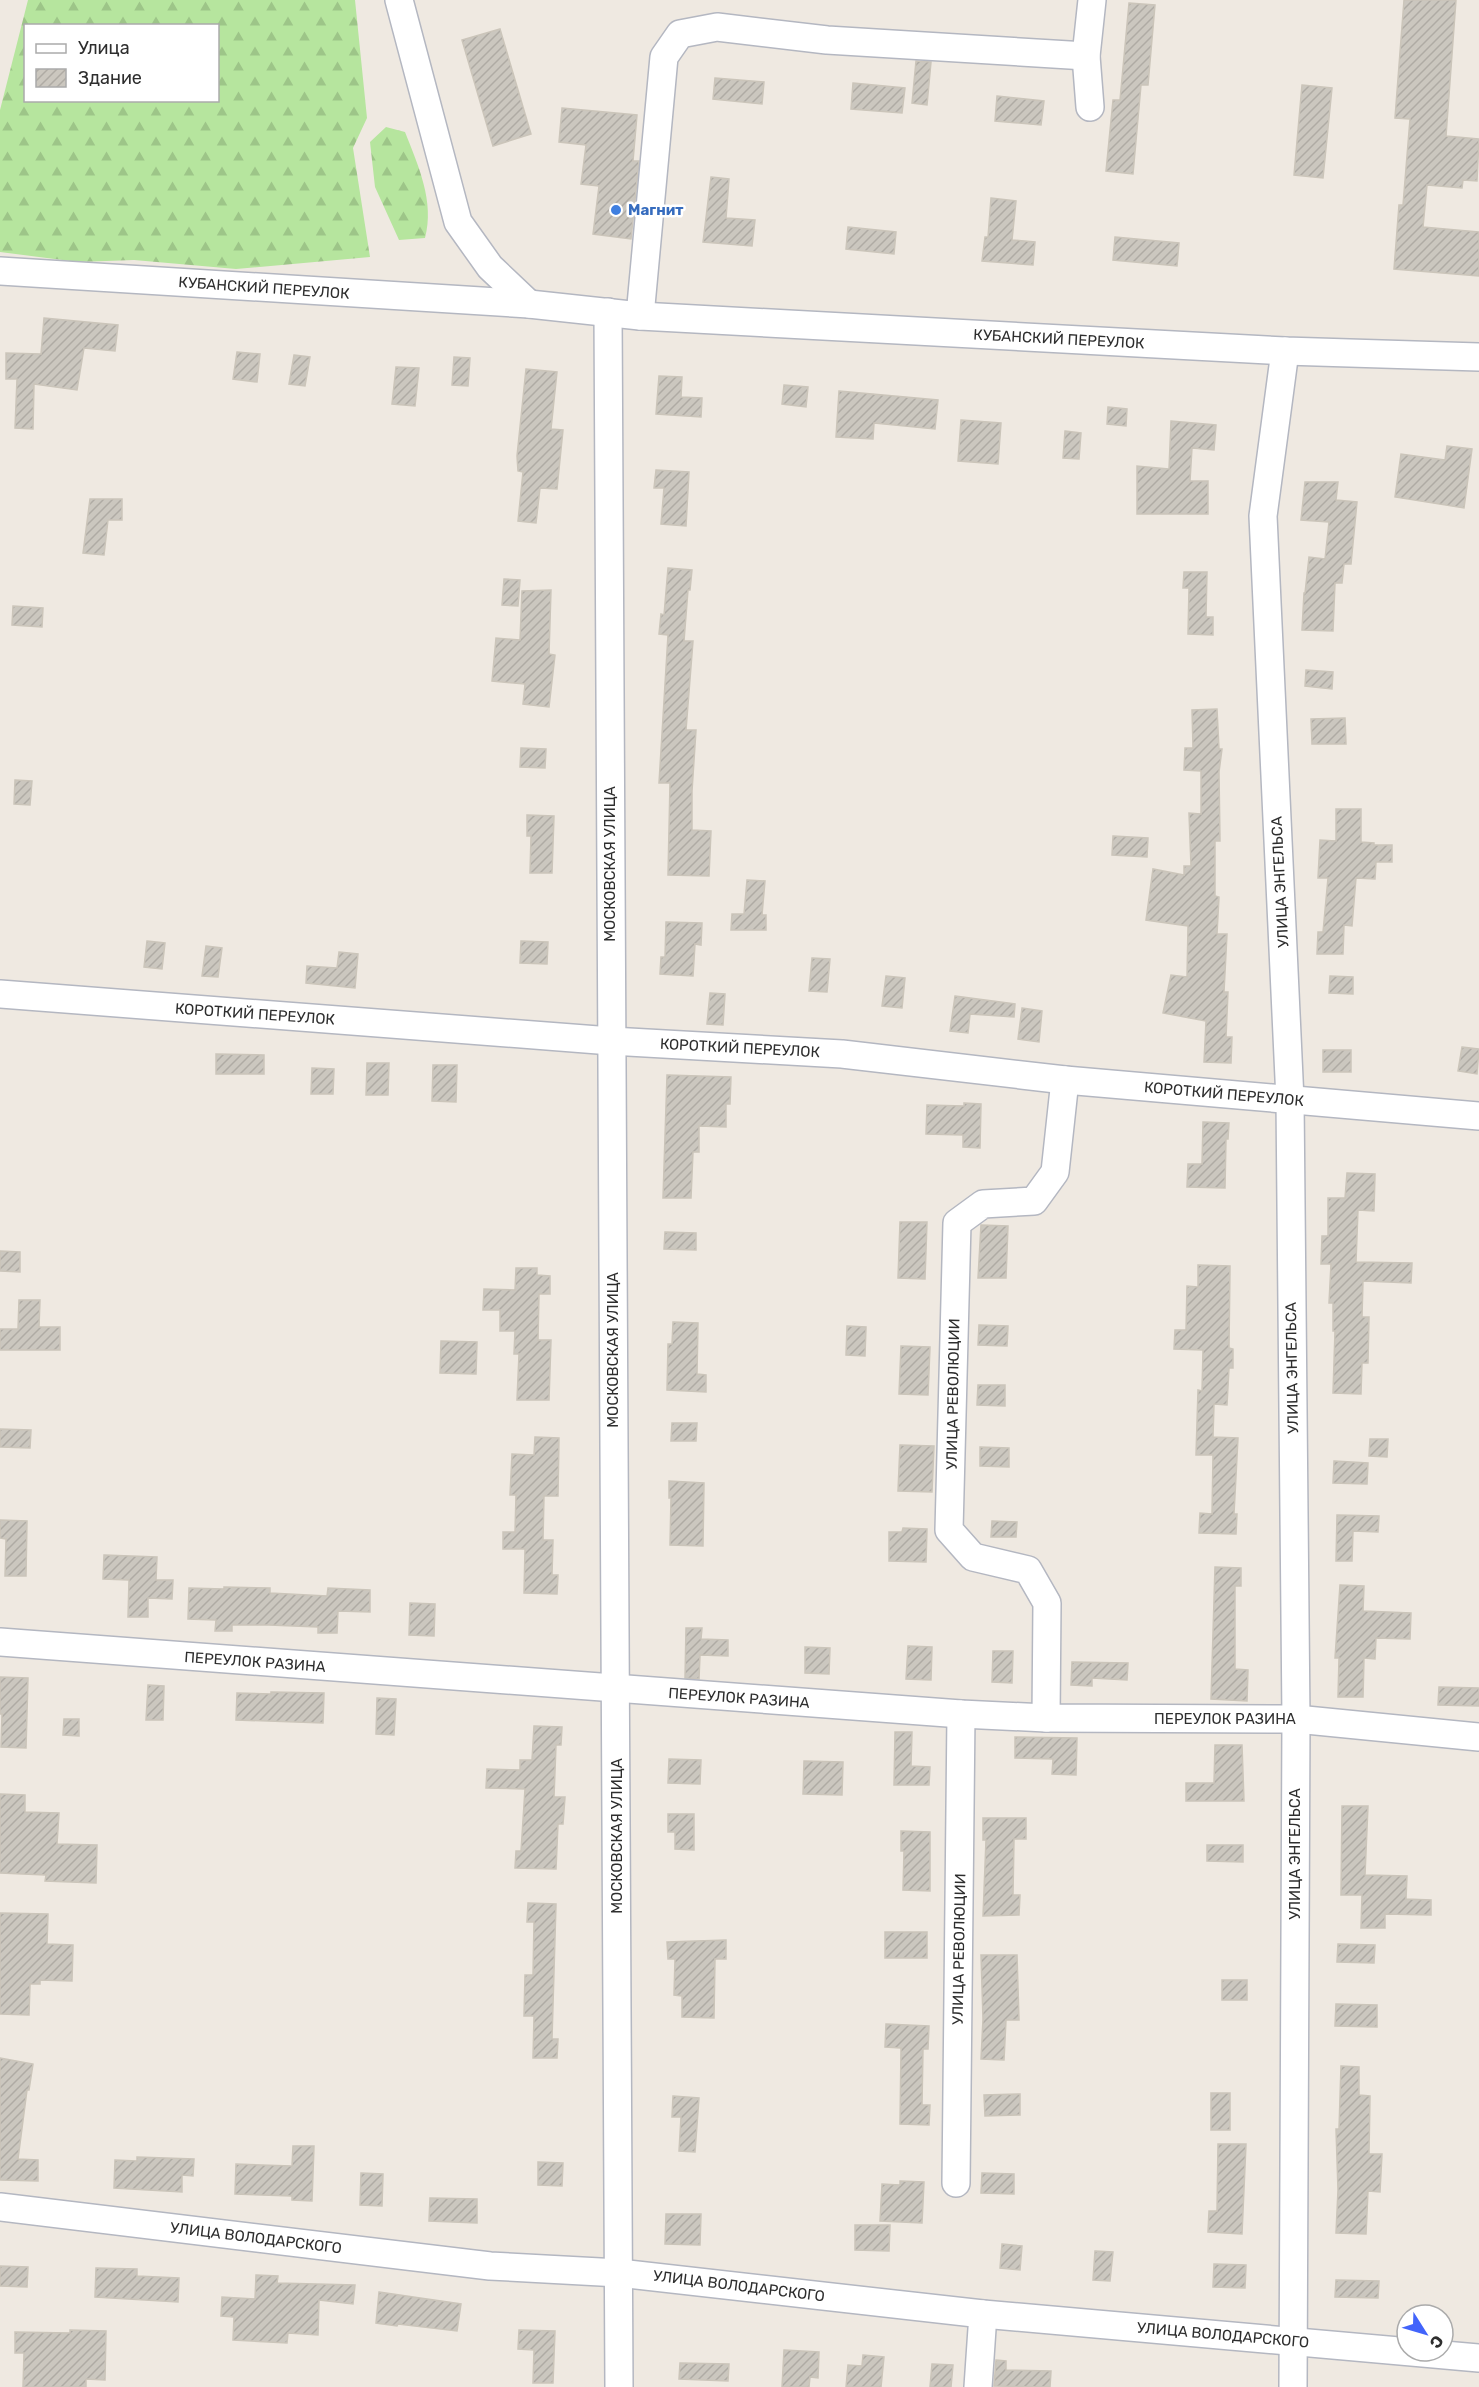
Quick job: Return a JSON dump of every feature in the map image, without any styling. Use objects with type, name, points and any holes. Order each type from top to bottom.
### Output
[{"type":"street","points":[[399,0],[458,222],[489,267],[529,304]]},
{"type":"street","points":[[1090,107],[1086,56],[1092,0]]},
{"type":"street","points":[[640,316],[664,57],[680,34],[717,27],[827,40],[1086,56]]},
{"type":"street","name":"КУБАНСКИЙ ПЕРЕУЛОК","points":[[0,271],[529,304],[640,316],[1286,351],[1479,357]]},
{"type":"street","name":"МОСКОВСКАЯ УЛИЦА","points":[[608,312],[619,2387]]},
{"type":"street","name":"УЛИЦА ЭНГЕЛЬСА","points":[[1286,351],[1263,516],[1290,1100],[1296,1719],[1293,2387]]},
{"type":"street","name":"КОРОТКИЙ ПЕРЕУЛОК","points":[[0,994],[611,1041],[842,1054],[1065,1080],[1479,1116]]},
{"type":"street","name":"УЛИЦА РЕВОЛЮЦИИ","points":[[1046,1718],[1047,1603],[1028,1570],[973,1557],[949,1530],[957,1223],[984,1204],[1034,1201],[1055,1173],[1065,1080]]},
{"type":"street","name":"ПЕРЕУЛОК РАЗИНА","points":[[0,1642],[961,1714],[1046,1718],[1296,1719],[1479,1737]]},
{"type":"street","name":"УЛИЦА РЕВОЛЮЦИИ","points":[[956,2183],[961,1714]]},
{"type":"street","name":"УЛИЦА ВОЛОДАРСКОГО","points":[[0,2207],[490,2266],[619,2272],[983,2314],[1479,2358]]},
{"type":"street","points":[[978,2387],[983,2314]]},
{"type":"green space","points":[[28,0],[355,0],[367,118],[353,148],[370,257],[236,269],[134,260],[78,262],[0,252],[0,110]]},
{"type":"green space","points":[[386,127],[405,132],[420,171],[428,211],[425,238],[399,240],[375,187],[370,142]]},
{"type":"building","points":[[1404,0],[1456,0],[1446,136],[1479,139],[1477,181],[1463,180],[1462,188],[1427,185],[1423,227],[1479,232],[1479,276],[1394,269],[1399,205],[1403,205],[1410,119],[1395,118]]},
{"type":"building","points":[[1129,3],[1155,5],[1148,85],[1141,85],[1133,174],[1106,171],[1113,100],[1120,100]]},
{"type":"building","points":[[500,29],[531,134],[493,146],[462,40]]},
{"type":"building","points":[[916,61],[931,62],[927,105],[912,103]]},
{"type":"building","points":[[715,78],[764,82],[762,104],[713,99]]},
{"type":"building","points":[[853,83],[905,88],[902,113],[851,109]]},
{"type":"building","points":[[1302,85],[1332,88],[1323,178],[1294,175]]},
{"type":"building","points":[[997,96],[1044,101],[1041,125],[995,121]]},
{"type":"building","points":[[562,108],[637,115],[633,161],[639,161],[631,239],[593,234],[599,186],[581,184],[586,145],[559,142]]},
{"type":"building","points":[[711,177],[729,179],[726,218],[755,220],[752,246],[703,242]]},
{"type":"building","points":[[991,198],[1016,201],[1012,240],[1035,242],[1033,265],[982,261],[985,237],[988,237]]},
{"type":"building","points":[[848,227],[896,232],[894,254],[846,249]]},
{"type":"building","points":[[1115,237],[1179,243],[1177,266],[1113,260]]},
{"type":"building","points":[[44,318],[118,325],[115,351],[84,348],[77,390],[34,384],[33,429],[15,428],[17,379],[6,379],[6,353],[41,354]]},
{"type":"building","points":[[237,352],[260,354],[257,382],[233,379]]},
{"type":"building","points":[[294,355],[310,357],[305,386],[289,384]]},
{"type":"building","points":[[454,357],[470,358],[468,386],[452,385]]},
{"type":"building","points":[[396,367],[419,368],[415,406],[392,404]]},
{"type":"building","points":[[526,369],[557,372],[551,429],[563,430],[557,489],[540,488],[536,523],[518,521],[523,472],[518,471],[517,456]]},
{"type":"building","points":[[659,376],[682,377],[681,397],[702,398],[701,417],[656,414]]},
{"type":"building","points":[[784,385],[808,387],[806,407],[782,404]]},
{"type":"building","points":[[839,391],[938,400],[935,429],[874,423],[873,439],[836,437]]},
{"type":"building","points":[[1108,407],[1127,409],[1126,426],[1107,424]]},
{"type":"building","points":[[961,420],[1001,423],[998,464],[958,461]]},
{"type":"building","points":[[1171,421],[1216,425],[1214,450],[1192,448],[1190,481],[1208,481],[1208,514],[1137,514],[1137,466],[1169,469]]},
{"type":"building","points":[[1065,431],[1081,433],[1079,459],[1063,458]]},
{"type":"building","points":[[1447,446],[1472,449],[1464,508],[1395,497],[1401,454],[1445,460]]},
{"type":"building","points":[[656,470],[689,472],[686,526],[661,524],[664,488],[654,488]]},
{"type":"building","points":[[1305,482],[1338,482],[1336,500],[1357,502],[1351,564],[1344,564],[1342,583],[1335,583],[1333,631],[1302,630],[1309,557],[1325,559],[1329,522],[1301,520]]},
{"type":"building","points":[[90,499],[122,499],[122,520],[108,520],[104,555],[83,553]]},
{"type":"building","points":[[668,568],[692,570],[684,641],[693,641],[686,730],[696,730],[692,830],[711,831],[709,876],[668,875],[670,783],[659,783],[668,635],[659,634],[661,614],[664,615]]},
{"type":"building","points":[[1184,572],[1207,572],[1206,617],[1213,617],[1213,635],[1188,634],[1189,588],[1183,588]]},
{"type":"building","points":[[504,579],[520,580],[518,606],[502,605]]},
{"type":"building","points":[[551,590],[549,654],[555,655],[549,707],[523,704],[525,684],[492,681],[496,638],[520,640],[522,591]]},
{"type":"building","points":[[13,606],[43,608],[42,627],[12,625]]},
{"type":"building","points":[[1306,670],[1333,672],[1332,689],[1305,686]]},
{"type":"building","points":[[1217,709],[1219,749],[1222,749],[1219,772],[1220,841],[1215,841],[1215,896],[1219,897],[1217,934],[1227,934],[1224,992],[1228,992],[1226,1037],[1232,1037],[1231,1063],[1204,1062],[1206,1021],[1163,1013],[1171,975],[1187,977],[1188,926],[1146,920],[1153,869],[1184,875],[1184,866],[1191,866],[1189,813],[1201,814],[1201,771],[1184,770],[1185,748],[1193,748],[1192,710]]},
{"type":"building","points":[[1345,718],[1346,744],[1312,744],[1311,719]]},
{"type":"building","points":[[521,748],[546,749],[545,768],[520,767]]},
{"type":"building","points":[[15,780],[32,781],[30,805],[14,804]]},
{"type":"building","points":[[1336,809],[1361,809],[1361,842],[1392,845],[1392,862],[1376,862],[1375,879],[1356,878],[1352,926],[1344,925],[1343,954],[1317,954],[1318,932],[1323,932],[1328,878],[1318,878],[1320,840],[1336,841]]},
{"type":"building","points":[[527,815],[554,816],[552,873],[530,873],[531,836],[527,836]]},
{"type":"building","points":[[1113,836],[1148,838],[1147,857],[1112,855]]},
{"type":"building","points":[[747,880],[765,881],[762,915],[766,915],[766,930],[731,930],[732,914],[744,914]]},
{"type":"building","points":[[666,922],[702,923],[701,945],[695,944],[693,976],[660,974],[661,957],[665,957]]},
{"type":"building","points":[[147,941],[165,943],[162,969],[144,967]]},
{"type":"building","points":[[521,941],[548,942],[547,964],[520,963]]},
{"type":"building","points":[[206,946],[222,948],[218,977],[202,976]]},
{"type":"building","points":[[339,952],[358,954],[355,988],[306,983],[307,966],[337,968]]},
{"type":"building","points":[[812,958],[830,959],[827,992],[809,991]]},
{"type":"building","points":[[886,976],[905,978],[902,1008],[882,1006]]},
{"type":"building","points":[[1330,976],[1353,977],[1353,994],[1329,993]]},
{"type":"building","points":[[710,993],[725,994],[723,1025],[707,1024]]},
{"type":"building","points":[[955,996],[1015,1004],[1014,1017],[970,1014],[968,1033],[950,1031]]},
{"type":"building","points":[[1022,1008],[1042,1011],[1039,1042],[1018,1039]]},
{"type":"building","points":[[1462,1047],[1479,1049],[1477,1074],[1458,1071]]},
{"type":"building","points":[[1323,1050],[1351,1050],[1351,1072],[1323,1072]]},
{"type":"building","points":[[216,1054],[264,1055],[264,1074],[216,1074]]},
{"type":"building","points":[[367,1063],[389,1063],[388,1095],[366,1095]]},
{"type":"building","points":[[433,1065],[457,1065],[456,1102],[432,1101]]},
{"type":"building","points":[[312,1068],[334,1069],[333,1094],[311,1094]]},
{"type":"building","points":[[667,1075],[731,1077],[730,1104],[726,1104],[726,1127],[699,1126],[699,1152],[693,1152],[691,1198],[663,1198]]},
{"type":"building","points":[[964,1103],[981,1104],[980,1148],[963,1147],[963,1135],[926,1134],[927,1105],[964,1106]]},
{"type":"building","points":[[1203,1122],[1229,1123],[1228,1139],[1226,1139],[1225,1188],[1187,1187],[1188,1164],[1202,1164]]},
{"type":"building","points":[[1347,1173],[1375,1174],[1374,1211],[1358,1210],[1356,1262],[1412,1263],[1411,1283],[1363,1281],[1362,1317],[1369,1317],[1368,1363],[1362,1363],[1361,1394],[1333,1393],[1335,1331],[1333,1331],[1333,1303],[1329,1303],[1331,1264],[1321,1264],[1322,1236],[1328,1236],[1328,1198],[1345,1198]]},
{"type":"building","points":[[900,1222],[927,1222],[925,1279],[898,1278]]},
{"type":"building","points":[[981,1225],[1008,1226],[1006,1278],[978,1278]]},
{"type":"building","points":[[665,1232],[696,1233],[696,1250],[664,1249]]},
{"type":"building","points":[[0,1251],[20,1252],[20,1272],[0,1271]]},
{"type":"building","points":[[1198,1265],[1230,1266],[1229,1348],[1233,1349],[1233,1368],[1229,1368],[1227,1405],[1214,1404],[1213,1437],[1238,1438],[1234,1514],[1237,1514],[1236,1534],[1199,1533],[1200,1513],[1212,1514],[1213,1455],[1196,1455],[1198,1390],[1202,1391],[1203,1350],[1174,1349],[1175,1330],[1186,1330],[1187,1286],[1198,1287]]},
{"type":"building","points":[[516,1268],[537,1268],[537,1275],[550,1276],[550,1294],[539,1294],[538,1340],[551,1340],[549,1400],[517,1400],[519,1354],[514,1354],[515,1331],[500,1331],[500,1310],[483,1310],[484,1289],[515,1290]]},
{"type":"building","points":[[19,1300],[40,1300],[39,1327],[60,1327],[60,1350],[0,1350],[0,1329],[18,1329]]},
{"type":"building","points":[[673,1322],[698,1323],[697,1374],[706,1375],[706,1392],[667,1390],[668,1344],[672,1344]]},
{"type":"building","points":[[979,1325],[1008,1326],[1007,1346],[978,1345]]},
{"type":"building","points":[[847,1326],[866,1327],[865,1356],[846,1355]]},
{"type":"building","points":[[441,1341],[477,1342],[476,1374],[440,1373]]},
{"type":"building","points":[[901,1346],[930,1347],[928,1395],[899,1394]]},
{"type":"building","points":[[978,1385],[1005,1385],[1005,1406],[977,1405]]},
{"type":"building","points":[[672,1423],[697,1423],[696,1441],[671,1441]]},
{"type":"building","points":[[0,1429],[31,1430],[30,1448],[0,1447]]},
{"type":"building","points":[[535,1437],[559,1438],[558,1496],[544,1496],[543,1540],[553,1540],[552,1575],[558,1575],[557,1594],[524,1593],[525,1549],[503,1549],[503,1532],[515,1532],[516,1495],[510,1495],[512,1454],[534,1455]]},
{"type":"building","points":[[1370,1439],[1388,1439],[1387,1457],[1369,1456]]},
{"type":"building","points":[[900,1445],[934,1446],[932,1492],[898,1491]]},
{"type":"building","points":[[980,1447],[1009,1448],[1009,1467],[980,1466]]},
{"type":"building","points":[[1334,1461],[1368,1463],[1367,1484],[1333,1483]]},
{"type":"building","points":[[669,1481],[704,1483],[703,1546],[670,1545]]},
{"type":"building","points":[[1337,1515],[1379,1516],[1378,1532],[1353,1531],[1352,1561],[1336,1561]]},
{"type":"building","points":[[0,1520],[27,1521],[26,1576],[5,1576],[6,1539],[0,1538]]},
{"type":"building","points":[[992,1521],[1017,1522],[1016,1537],[991,1537]]},
{"type":"building","points":[[903,1528],[927,1529],[926,1562],[889,1561],[889,1532],[902,1532]]},
{"type":"building","points":[[104,1555],[157,1557],[156,1580],[173,1580],[172,1599],[148,1598],[148,1617],[128,1617],[129,1580],[103,1579]]},
{"type":"building","points":[[1215,1567],[1241,1568],[1241,1586],[1235,1586],[1235,1669],[1248,1670],[1247,1701],[1211,1699]]},
{"type":"building","points":[[1340,1585],[1364,1586],[1363,1611],[1411,1613],[1410,1639],[1376,1638],[1375,1659],[1364,1658],[1363,1697],[1338,1697],[1339,1658],[1335,1658]]},
{"type":"building","points":[[224,1587],[270,1588],[270,1593],[327,1596],[328,1588],[370,1590],[370,1612],[338,1611],[337,1633],[318,1633],[318,1627],[269,1625],[232,1625],[232,1631],[215,1631],[216,1620],[188,1619],[189,1588],[224,1589]]},
{"type":"building","points":[[410,1603],[435,1604],[434,1636],[409,1635]]},
{"type":"building","points":[[686,1628],[702,1628],[701,1639],[728,1640],[728,1656],[700,1655],[699,1679],[685,1678]]},
{"type":"building","points":[[908,1646],[932,1647],[931,1680],[906,1679]]},
{"type":"building","points":[[805,1647],[830,1648],[829,1674],[805,1673]]},
{"type":"building","points":[[993,1651],[1013,1651],[1012,1683],[992,1682]]},
{"type":"building","points":[[1072,1662],[1128,1663],[1127,1680],[1092,1678],[1092,1686],[1071,1685]]},
{"type":"building","points":[[0,1677],[28,1678],[26,1748],[1,1747]]},
{"type":"building","points":[[148,1685],[164,1686],[163,1720],[146,1720]]},
{"type":"building","points":[[1439,1687],[1479,1688],[1479,1706],[1438,1705]]},
{"type":"building","points":[[271,1692],[324,1693],[323,1723],[236,1720],[237,1693],[271,1694]]},
{"type":"building","points":[[377,1698],[396,1699],[394,1735],[376,1734]]},
{"type":"building","points":[[64,1719],[79,1719],[79,1736],[63,1735]]},
{"type":"building","points":[[534,1726],[562,1727],[561,1745],[556,1745],[554,1797],[565,1797],[563,1824],[558,1824],[556,1869],[515,1868],[516,1851],[521,1851],[525,1789],[486,1788],[487,1769],[520,1770],[520,1760],[532,1760]]},
{"type":"building","points":[[895,1732],[912,1732],[911,1766],[930,1767],[929,1785],[894,1785]]},
{"type":"building","points":[[1015,1737],[1077,1738],[1076,1775],[1052,1774],[1053,1759],[1015,1758]]},
{"type":"building","points":[[1215,1745],[1242,1745],[1244,1801],[1186,1801],[1186,1783],[1214,1783]]},
{"type":"building","points":[[669,1759],[701,1760],[700,1784],[668,1783]]},
{"type":"building","points":[[804,1761],[843,1762],[842,1795],[803,1794]]},
{"type":"building","points":[[0,1794],[25,1795],[25,1812],[59,1813],[57,1844],[97,1845],[96,1883],[45,1881],[46,1875],[0,1873]]},
{"type":"building","points":[[1342,1806],[1368,1806],[1365,1875],[1407,1876],[1406,1899],[1431,1900],[1431,1915],[1385,1914],[1385,1928],[1361,1928],[1362,1895],[1341,1895]]},
{"type":"building","points":[[668,1814],[694,1814],[694,1850],[675,1849],[675,1832],[668,1832]]},
{"type":"building","points":[[983,1818],[1026,1818],[1026,1839],[1014,1839],[1013,1895],[1020,1895],[1019,1915],[983,1916],[986,1840],[983,1840]]},
{"type":"building","points":[[901,1831],[930,1832],[930,1891],[903,1890],[904,1851],[901,1851]]},
{"type":"building","points":[[1207,1845],[1243,1845],[1243,1862],[1207,1861]]},
{"type":"building","points":[[528,1903],[556,1904],[552,2039],[558,2039],[557,2058],[533,2058],[534,2016],[524,2016],[525,1975],[533,1975],[534,1922],[527,1922]]},
{"type":"building","points":[[0,1913],[48,1914],[47,1944],[73,1945],[72,1981],[40,1980],[40,1984],[30,1984],[29,2015],[0,2014]]},
{"type":"building","points":[[885,1932],[927,1932],[927,1958],[885,1958]]},
{"type":"building","points":[[726,1940],[726,1959],[715,1959],[714,2018],[682,2017],[682,1996],[674,1995],[675,1959],[668,1959],[667,1942]]},
{"type":"building","points":[[1338,1944],[1375,1945],[1374,1963],[1337,1962]]},
{"type":"building","points":[[981,1955],[1017,1955],[1019,2020],[1006,2020],[1004,2060],[981,2059],[983,2019]]},
{"type":"building","points":[[1222,1980],[1247,1980],[1247,2000],[1222,2000]]},
{"type":"building","points":[[1336,2004],[1377,2005],[1377,2027],[1335,2026]]},
{"type":"building","points":[[886,2024],[929,2026],[928,2049],[923,2049],[922,2105],[930,2105],[929,2125],[900,2124],[901,2048],[885,2047]]},
{"type":"building","points":[[0,2058],[33,2064],[29,2090],[27,2090],[18,2159],[38,2160],[38,2181],[0,2180]]},
{"type":"building","points":[[1341,2066],[1359,2067],[1359,2095],[1370,2096],[1369,2154],[1382,2154],[1380,2192],[1368,2191],[1366,2234],[1336,2233],[1338,2190],[1336,2129],[1339,2129]]},
{"type":"building","points":[[1211,2093],[1230,2093],[1230,2130],[1211,2130]]},
{"type":"building","points":[[1020,2094],[1020,2115],[985,2116],[984,2095]]},
{"type":"building","points":[[673,2096],[699,2098],[695,2152],[679,2151],[681,2117],[672,2117]]},
{"type":"building","points":[[1218,2144],[1246,2144],[1242,2234],[1208,2232],[1209,2211],[1217,2211]]},
{"type":"building","points":[[293,2146],[314,2146],[312,2201],[292,2200],[292,2196],[235,2194],[236,2164],[292,2166]]},
{"type":"building","points":[[137,2157],[194,2159],[193,2176],[182,2175],[182,2192],[114,2188],[115,2160],[137,2161]]},
{"type":"building","points":[[538,2162],[563,2163],[562,2186],[538,2185]]},
{"type":"building","points":[[361,2173],[383,2174],[382,2206],[360,2205]]},
{"type":"building","points":[[982,2173],[1014,2174],[1014,2194],[981,2193]]},
{"type":"building","points":[[900,2181],[924,2182],[922,2223],[880,2221],[882,2184],[900,2185]]},
{"type":"building","points":[[430,2198],[477,2199],[477,2223],[429,2221]]},
{"type":"building","points":[[666,2214],[701,2214],[700,2245],[665,2244]]},
{"type":"building","points":[[855,2225],[890,2225],[889,2251],[855,2250]]},
{"type":"building","points":[[1002,2244],[1022,2246],[1020,2270],[1000,2268]]},
{"type":"building","points":[[1095,2251],[1113,2252],[1110,2281],[1093,2280]]},
{"type":"building","points":[[1214,2264],[1246,2265],[1245,2288],[1213,2287]]},
{"type":"building","points":[[0,2266],[28,2267],[27,2287],[0,2286]]},
{"type":"building","points":[[96,2268],[137,2269],[137,2276],[179,2278],[178,2302],[95,2297]]},
{"type":"building","points":[[256,2275],[278,2276],[277,2283],[355,2285],[353,2304],[319,2300],[318,2335],[288,2333],[287,2343],[233,2340],[234,2317],[221,2316],[222,2297],[255,2299]]},
{"type":"building","points":[[1336,2280],[1379,2281],[1378,2298],[1335,2297]]},
{"type":"building","points":[[379,2292],[461,2304],[457,2331],[376,2323]]},
{"type":"building","points":[[70,2330],[106,2331],[105,2380],[86,2379],[86,2387],[23,2387],[24,2353],[15,2353],[15,2332],[70,2333]]},
{"type":"building","points":[[519,2330],[555,2331],[553,2383],[533,2383],[534,2350],[518,2349]]},
{"type":"building","points":[[784,2350],[819,2352],[818,2378],[810,2377],[809,2387],[782,2387]]},
{"type":"building","points":[[863,2355],[884,2357],[881,2387],[846,2387],[848,2365],[862,2366]]},
{"type":"building","points":[[996,2360],[1006,2361],[1006,2370],[1051,2371],[1050,2387],[994,2386]]},
{"type":"building","points":[[680,2363],[729,2364],[728,2381],[679,2379]]},
{"type":"building","points":[[932,2364],[953,2365],[951,2387],[930,2387]]},
{"type":"place","name":"Магнит","points":[[616,210]]}]
